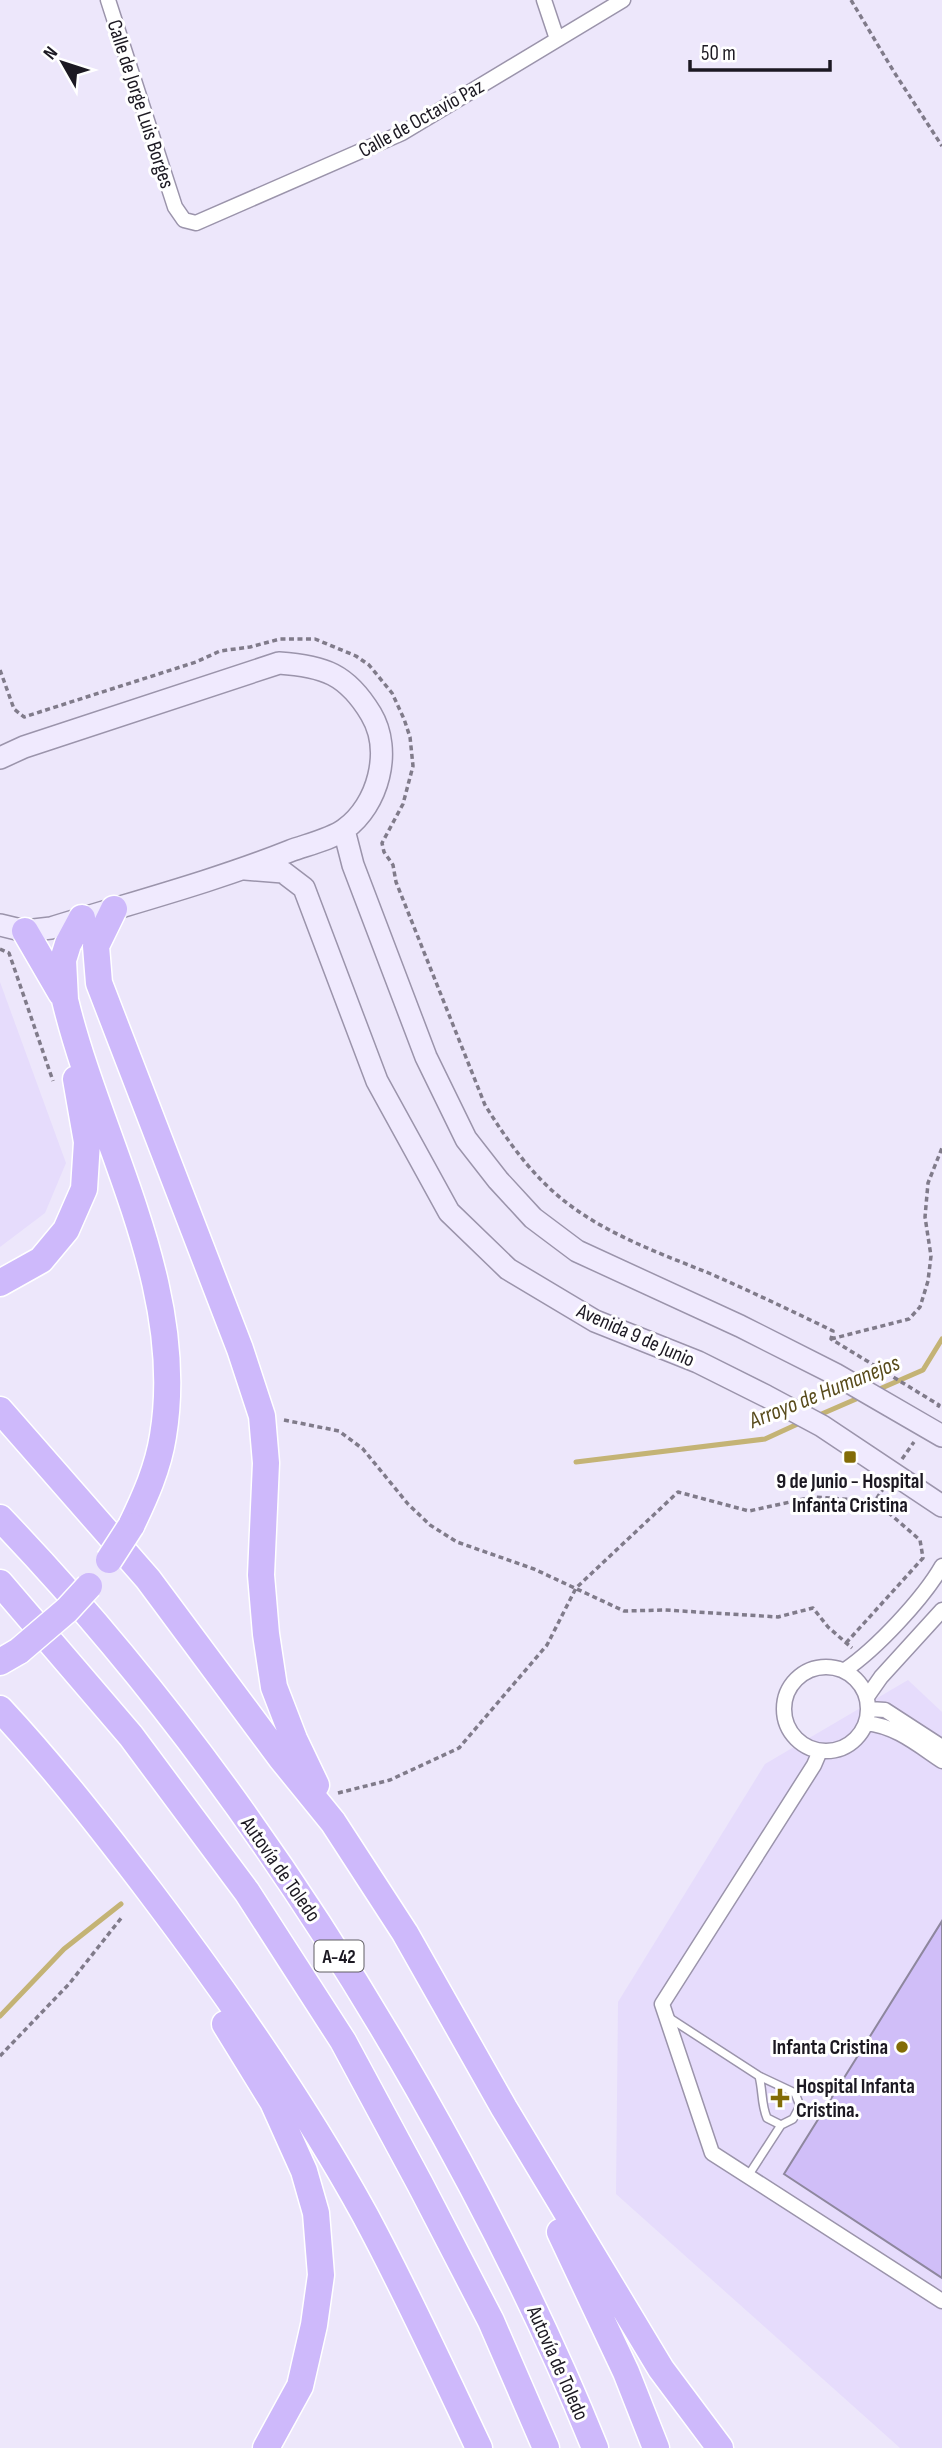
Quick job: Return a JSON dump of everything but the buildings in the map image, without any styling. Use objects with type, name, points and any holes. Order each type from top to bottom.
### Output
[{"type":"highway","points":[[114,909],[96,946],[99,983],[240,1349],[262,1416],[266,1463],[261,1575],[274,1687],[294,1739],[333,1822]]},
{"type":"highway","points":[[0,1283],[41,1260],[66,1230],[84,1189],[87,1142],[69,1038],[63,960],[82,918]]},
{"type":"highway","points":[[9,1656],[67,1610],[109,1560],[131,1526],[152,1478],[163,1436],[167,1397],[167,1360],[160,1307],[142,1235],[66,1006],[13,928]]},
{"type":"highway","points":[[0,1410],[148,1579],[281,1758],[333,1822],[405,1933],[504,2108],[661,2369],[720,2448]]},
{"type":"highway","name":"Autovía de Toledo","points":[[0,1518],[147,1685],[266,1844],[323,1930],[378,2019],[464,2169],[522,2283],[595,2448]]},
{"type":"highway","name":"Autovía de Toledo","points":[[0,1583],[131,1736],[247,1892],[343,2041],[491,2321],[546,2448]]},
{"type":"highway","points":[[0,1709],[32,1743],[199,1956],[304,2110],[365,2215],[479,2448]]},
{"type":"highway","points":[[113,1844],[273,2102],[304,2171],[316,2213],[321,2275],[314,2325],[300,2386],[266,2448]]},
{"type":"highway","points":[[504,2108],[626,2372],[656,2448]]},
{"type":"main road","points":[[0,758],[24,747],[279,663],[309,665],[337,676],[360,696],[376,722],[382,751],[378,781],[365,809],[344,830],[245,869],[51,928],[13,928]]},
{"type":"main road","points":[[0,741],[24,747]]},
{"type":"main road","points":[[344,830],[353,864],[426,1057],[466,1139],[498,1180],[533,1218],[577,1251],[740,1326],[859,1387],[933,1431]]},
{"type":"main road","name":"Avenida 9 de Junio","points":[[245,869],[283,872],[304,888],[377,1081],[449,1212],[508,1269],[595,1321],[698,1362],[822,1426],[942,1508]]},
{"type":"main road","points":[[942,1508],[942,1522]]},
{"type":"street","name":"Calle de Jorge Luis Borges","points":[[108,0],[175,207]]},
{"type":"street","points":[[544,0],[557,39]]},
{"type":"street","name":"Calle de Octavio Paz","points":[[175,207],[184,220],[196,223],[383,142],[425,120],[623,0]]},
{"type":"street","points":[[845,1670],[864,1658],[932,1584],[942,1566]]},
{"type":"street","points":[[942,1610],[881,1677],[868,1710],[859,1736],[848,1745],[835,1751],[820,1751],[807,1747],[796,1739],[789,1729],[784,1703],[788,1690],[796,1679],[807,1671],[819,1667],[845,1670],[863,1686],[868,1710],[882,1724],[942,1761]]},
{"type":"street","points":[[868,1710],[885,1710],[942,1747]]},
{"type":"street","points":[[820,1751],[814,1765],[662,2004],[712,2152],[942,2301]]},
{"type":"lane","points":[[667,2016],[758,2076],[795,2093],[800,2106],[793,2119],[781,2125],[748,2176]]},
{"type":"lane","points":[[758,2076],[764,2093],[761,2106],[767,2118],[781,2125]]},
{"type":"path","points":[[851,0],[942,146]]},
{"type":"path","points":[[0,670],[14,709],[24,717],[196,662],[220,651],[280,639],[315,639],[356,656],[369,665],[392,693],[404,719],[410,737],[413,766],[403,804],[382,843],[384,852],[393,865],[396,882],[485,1105],[501,1132],[536,1177],[597,1223],[751,1291],[833,1331],[831,1339]]},
{"type":"path","points":[[0,949],[9,953],[54,1083]]},
{"type":"path","points":[[831,1339],[909,1319],[920,1307],[928,1281],[931,1256],[925,1217],[928,1183],[942,1148]]},
{"type":"path","points":[[831,1339],[940,1406],[933,1431],[892,1473],[875,1501]]},
{"type":"path","points":[[262,1416],[339,1431],[363,1449],[408,1504],[430,1525],[457,1542],[534,1569],[624,1611],[665,1610],[778,1617],[813,1608],[828,1627],[864,1658]]},
{"type":"path","points":[[334,1795],[390,1780],[459,1748],[547,1645],[576,1588],[678,1492],[749,1511],[813,1497],[875,1501],[920,1540],[923,1558],[846,1643]]},
{"type":"path","points":[[0,2056],[69,1984],[122,1917]]},
{"type":"shaded area","points":[[0,982],[66,1163],[45,1213],[0,1247]]},
{"type":"shaded area","name":"Hospital Infanta Cristina.","points":[[908,1680],[942,1712],[942,2448],[900,2448],[616,2194],[618,2002],[765,1764]]},
{"type":"waterway","name":"Arroyo de Humanejos","points":[[875,1391],[923,1370],[942,1339]]},
{"type":"waterway","name":"Arroyo de Humanejos","points":[[817,1416],[863,1396]]},
{"type":"waterway","name":"Arroyo de Humanejos","points":[[576,1462],[765,1439],[802,1422]]},
{"type":"waterway","points":[[0,2016],[64,1949],[121,1904]]},
{"type":"place","name":"9 de Junio - Hospital Infanta Cristina","points":[[850,1457]]},
{"type":"place","name":"Infanta Cristina","points":[[902,2047]]},
{"type":"place","name":"Hospital Infanta Cristina.","points":[[780,2098]]}]
